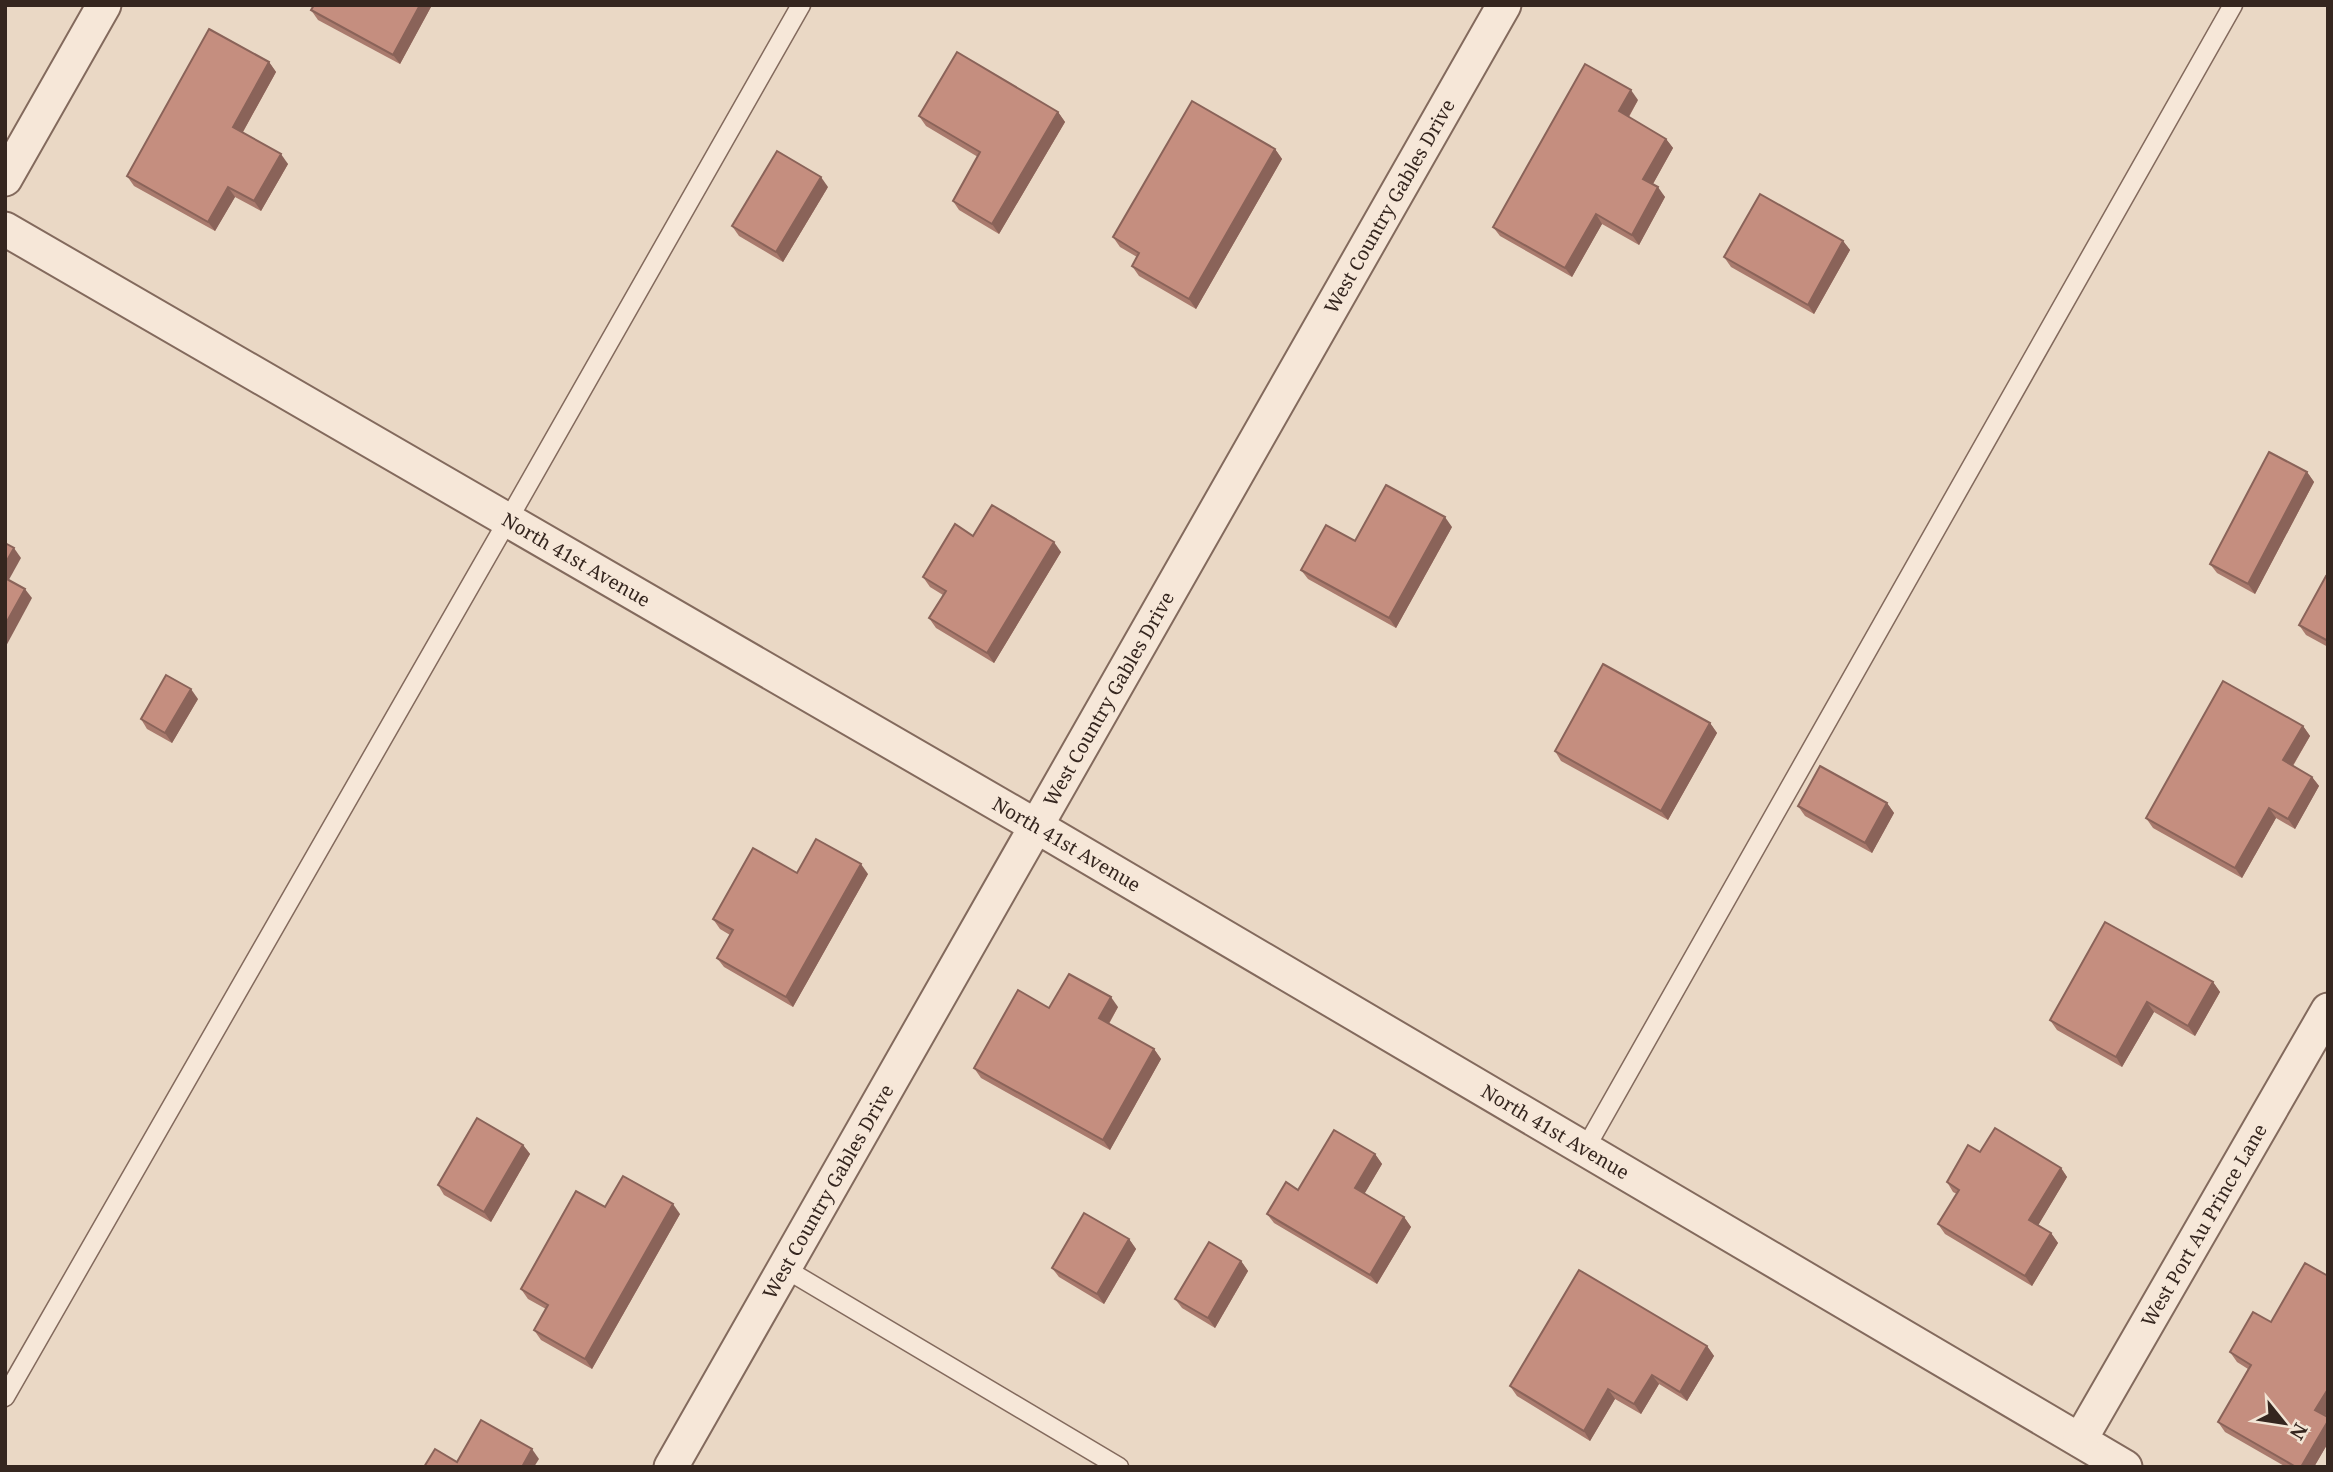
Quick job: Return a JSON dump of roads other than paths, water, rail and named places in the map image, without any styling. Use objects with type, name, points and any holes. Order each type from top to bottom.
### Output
[{"type":"street","points":[[5,178],[104,5]]},
{"type":"street","name":"West Country Gables Drive","points":[[670,1467],[1504,5]]},
{"type":"street","name":"North 41st Avenue","points":[[5,229],[1036,826],[2125,1467]]},
{"type":"street","name":"West Port Au Prince Lane","points":[[2080,1440],[2328,1010]]},
{"type":"lane","points":[[5,1396],[801,5]]},
{"type":"lane","points":[[1585,1149],[2234,5]]},
{"type":"lane","points":[[784,1268],[1119,1467]]}]
